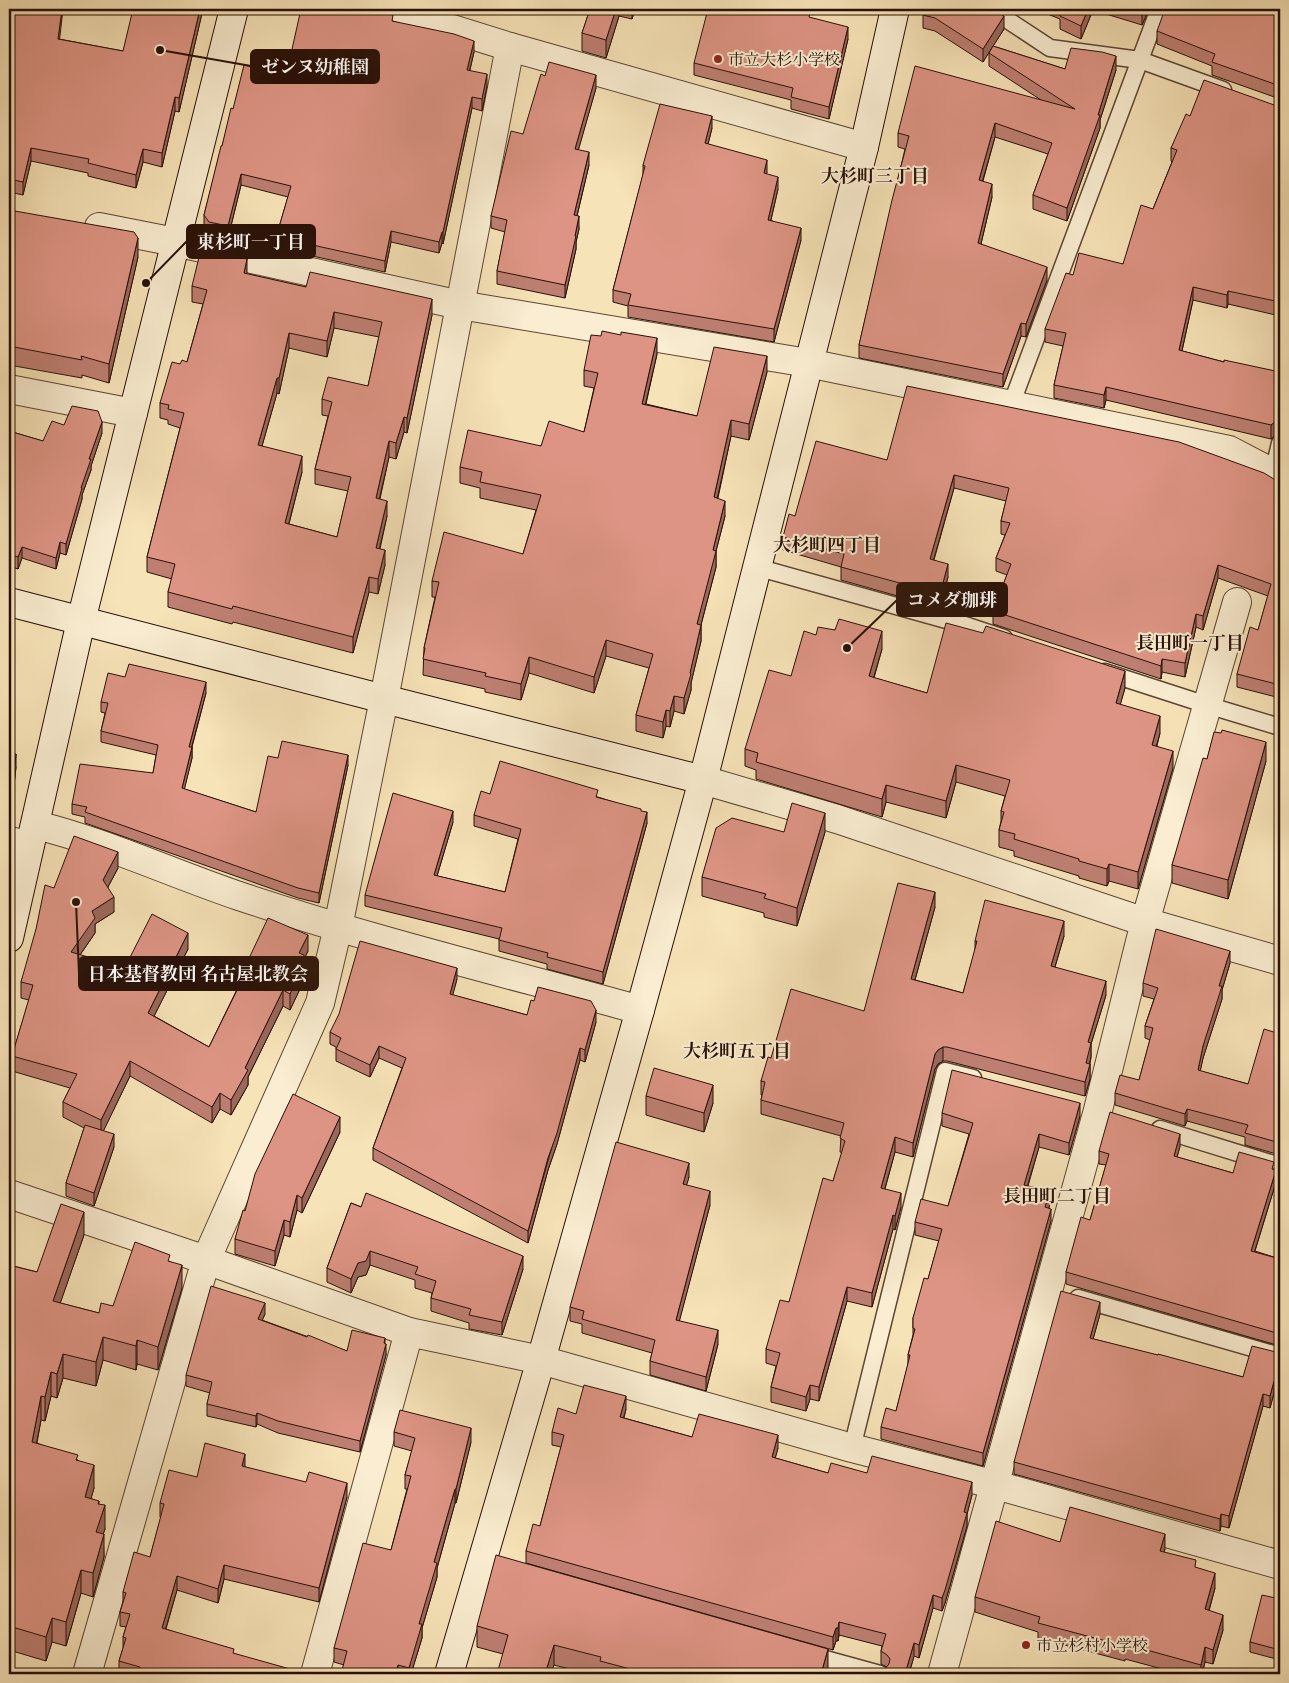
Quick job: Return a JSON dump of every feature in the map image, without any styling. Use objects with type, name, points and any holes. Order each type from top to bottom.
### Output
[{"type":"street","points":[[9,938],[25,837],[234,9]]},
{"type":"street","points":[[388,9],[510,47],[864,147]]},
{"type":"street","points":[[448,1674],[491,1564],[541,1360],[703,780],[864,147],[895,9]]},
{"type":"street","points":[[87,1674],[206,1260],[320,1003],[338,927],[384,699],[510,47]]},
{"type":"street","points":[[77,224],[175,242],[460,305],[808,363],[1229,450],[1277,476]]},
{"type":"street","points":[[9,388],[133,413]]},
{"type":"street","points":[[9,602],[703,780],[837,819],[1145,922],[1280,961]]},
{"type":"street","points":[[942,1674],[996,1485],[1098,1110],[1145,922],[1237,602]]},
{"type":"street","points":[[25,837],[71,834],[238,896],[338,927],[640,1010]]},
{"type":"street","points":[[9,1194],[206,1260],[409,1332],[541,1360],[852,1448],[996,1485],[1280,1565]]},
{"type":"street","points":[[315,1674],[409,1332]]},
{"type":"lane","points":[[991,9],[1050,48],[1140,60],[1234,94]]},
{"type":"lane","points":[[1011,405],[1159,9]]},
{"type":"lane","points":[[1277,476],[1280,443]]},
{"type":"lane","points":[[756,567],[968,626],[1014,642]]},
{"type":"lane","points":[[1087,666],[1280,727]]},
{"type":"lane","points":[[852,1448],[945,1071],[983,1081]]},
{"type":"lane","points":[[1144,1124],[1280,1166]]},
{"type":"lane","points":[[1048,1289],[1280,1356]]},
{"type":"lane","points":[[794,1650],[880,1674]]},
{"type":"building","points":[[9,9],[62,9],[58,39],[123,51],[133,9],[200,9],[179,98],[175,97],[162,153],[143,149],[136,175],[88,163],[89,159],[31,148],[23,182],[9,179]]},
{"type":"building","points":[[301,9],[369,9],[393,15],[392,21],[454,34],[474,41],[467,70],[487,74],[482,99],[472,97],[443,232],[439,242],[391,231],[385,261],[317,246],[277,234],[291,186],[241,174],[228,226],[209,222],[204,215],[244,65],[286,76]]},
{"type":"building","points":[[590,9],[616,9],[606,40],[582,33]]},
{"type":"building","points":[[708,9],[797,9],[810,12],[809,17],[848,27],[829,107],[791,97],[793,88],[694,63]]},
{"type":"building","points":[[924,9],[993,9],[1004,16],[983,49],[935,18],[923,15]]},
{"type":"building","points":[[1063,9],[1088,9],[1081,26],[1060,16]]},
{"type":"building","points":[[1131,9],[1144,9],[1142,12]]},
{"type":"building","points":[[1165,9],[1280,9],[1280,86],[1212,62],[1215,54],[1157,31]]},
{"type":"building","points":[[993,46],[1065,69],[1071,48],[1116,56],[1098,115],[1100,115],[1067,208],[1033,195],[1052,143],[995,123],[979,180],[992,184],[978,243],[1047,267],[1026,324],[1021,323],[1003,374],[859,345],[892,200],[909,136],[898,133],[915,66],[1075,109],[989,53]]},
{"type":"building","points":[[549,62],[596,75],[575,149],[589,152],[574,215],[579,216],[565,285],[497,271],[507,220],[491,216],[511,131],[523,134],[541,74],[545,76]]},
{"type":"building","points":[[1204,80],[1280,106],[1280,302],[1228,291],[1227,295],[1193,287],[1179,350],[1224,362],[1224,360],[1280,372],[1280,420],[1271,425],[1106,387],[1104,395],[1054,385],[1066,333],[1045,329],[1066,273],[1073,275],[1079,253],[1123,264],[1141,205],[1153,209],[1177,150],[1171,148],[1186,114],[1190,116]]},
{"type":"building","points":[[660,104],[712,116],[705,143],[767,160],[764,173],[778,177],[768,220],[801,228],[774,329],[628,305],[631,294],[613,290],[645,166],[643,165]]},
{"type":"building","points":[[9,210],[134,232],[138,238],[109,364],[81,356],[82,360],[9,346]]},
{"type":"building","points":[[201,249],[247,259],[244,273],[306,287],[310,272],[432,299],[407,418],[404,417],[396,443],[389,441],[376,498],[387,501],[376,548],[385,550],[378,579],[369,577],[353,637],[233,606],[232,609],[168,592],[175,564],[147,557],[184,413],[168,409],[169,405],[160,403],[172,362],[180,364],[182,360],[187,362],[207,290],[192,286]],"holes":[[[334,312],[382,322],[368,386],[328,377],[322,399],[332,402],[315,469],[351,477],[337,537],[285,523],[302,456],[258,445],[277,378],[279,378],[289,333],[327,341]]]},
{"type":"building","points":[[602,331],[621,335],[621,332],[657,338],[642,404],[697,416],[714,347],[767,356],[749,424],[731,420],[714,497],[725,501],[713,550],[716,551],[697,624],[701,625],[691,674],[684,698],[674,696],[670,711],[666,710],[663,722],[636,715],[653,654],[606,640],[594,677],[529,657],[521,684],[485,676],[486,673],[423,659],[439,582],[432,581],[444,532],[523,554],[541,495],[480,482],[482,472],[460,467],[468,430],[541,446],[549,421],[584,432],[598,373],[584,370],[591,335],[601,336]]},
{"type":"building","points":[[907,386],[1179,442],[1264,473],[1280,481],[1280,685],[1237,674],[1250,627],[1258,630],[1271,584],[1218,565],[1203,616],[1196,614],[1185,663],[1162,659],[1161,666],[993,611],[1011,564],[996,558],[1010,523],[1001,521],[1009,488],[954,475],[930,559],[948,564],[940,594],[841,567],[844,554],[783,537],[789,514],[795,516],[816,441],[887,460]]},
{"type":"building","points":[[72,406],[98,411],[102,422],[89,459],[91,459],[66,544],[60,542],[56,558],[22,547],[18,557],[9,554],[9,431],[43,441],[52,421],[64,425]]},
{"type":"building","points":[[839,619],[882,631],[869,676],[927,693],[946,623],[983,633],[986,626],[1125,671],[1116,703],[1160,716],[1152,745],[1173,751],[1138,872],[1109,864],[1107,869],[1079,861],[1079,859],[1014,839],[1015,834],[999,830],[1004,812],[1001,811],[1010,780],[956,765],[946,801],[886,785],[882,799],[756,762],[758,753],[745,749],[769,670],[791,676],[804,631],[816,635],[818,627],[835,630]]},
{"type":"building","points":[[129,664],[206,682],[189,747],[192,747],[182,788],[256,812],[268,756],[278,758],[282,741],[348,755],[319,893],[298,888],[85,812],[87,807],[72,804],[80,764],[153,773],[158,745],[101,731],[108,703],[101,702],[108,673],[125,677]]},
{"type":"building","points":[[1222,730],[1266,742],[1228,880],[1172,865],[1203,758],[1207,759],[1214,732],[1221,733]]},
{"type":"building","points":[[9,753],[16,754],[11,800],[9,799]]},
{"type":"building","points":[[500,761],[598,790],[596,797],[647,812],[603,972],[547,957],[548,953],[499,940],[502,928],[365,895],[393,793],[453,811],[434,875],[505,892],[521,829],[474,815],[481,791],[490,794]]},
{"type":"building","points":[[792,803],[825,813],[797,908],[764,898],[766,894],[702,877],[716,828],[732,818],[784,832]]},
{"type":"building","points":[[74,836],[118,852],[103,880],[114,897],[92,911],[95,918],[71,952],[119,966],[122,973],[152,914],[188,933],[148,1013],[209,1047],[246,972],[243,971],[268,918],[308,935],[299,953],[304,955],[299,975],[290,994],[283,990],[245,1068],[248,1070],[231,1100],[220,1093],[212,1107],[130,1061],[101,1120],[63,1102],[77,1074],[12,1056],[33,985],[21,982],[36,929],[45,885],[54,888]]},
{"type":"building","points":[[898,883],[935,892],[911,979],[963,993],[977,941],[975,941],[985,900],[1064,921],[1051,966],[1106,981],[1088,1042],[1091,1043],[1086,1063],[1090,1064],[1085,1082],[947,1047],[943,1047],[935,1054],[913,1143],[895,1137],[881,1188],[901,1193],[895,1216],[893,1215],[872,1293],[847,1287],[819,1387],[810,1385],[806,1397],[771,1387],[780,1353],[766,1349],[780,1300],[789,1302],[823,1178],[833,1181],[845,1141],[840,1138],[844,1123],[761,1100],[765,1082],[761,1081],[768,1057],[771,1058],[791,989],[864,1011]]},
{"type":"building","points":[[1156,929],[1230,951],[1219,986],[1222,986],[1203,1046],[1198,1070],[1248,1084],[1264,1029],[1280,1034],[1280,1143],[1245,1133],[1248,1125],[1187,1109],[1185,1114],[1115,1093],[1120,1075],[1139,1080],[1153,1028],[1145,1026],[1158,988],[1143,983]]},
{"type":"building","points":[[360,941],[457,968],[450,994],[527,1015],[531,1000],[534,1001],[538,987],[591,1001],[596,1010],[585,1050],[580,1048],[528,1231],[373,1148],[406,1058],[379,1046],[370,1065],[336,1049],[341,1038],[330,1032],[339,1014]]},
{"type":"building","points":[[654,1068],[713,1085],[704,1113],[646,1096]]},
{"type":"building","points":[[952,1070],[1080,1103],[1069,1143],[1039,1134],[1024,1185],[1050,1191],[1045,1207],[1051,1209],[983,1453],[881,1427],[886,1408],[896,1411],[915,1329],[913,1328],[913,1318],[924,1278],[928,1279],[942,1229],[915,1222],[921,1199],[948,1206],[973,1123],[942,1113]]},
{"type":"building","points":[[293,1094],[340,1117],[302,1198],[297,1195],[290,1222],[284,1220],[275,1251],[235,1239],[255,1174]]},
{"type":"building","points":[[1110,1112],[1180,1134],[1174,1156],[1233,1173],[1239,1152],[1274,1162],[1272,1169],[1276,1170],[1251,1251],[1280,1259],[1280,1334],[1066,1272],[1081,1217],[1090,1220],[1109,1154],[1099,1151]]},
{"type":"building","points":[[85,1125],[114,1134],[94,1193],[66,1183]]},
{"type":"building","points":[[616,1142],[689,1163],[683,1184],[710,1191],[676,1320],[718,1330],[706,1377],[650,1361],[655,1340],[582,1319],[584,1311],[570,1307]]},
{"type":"building","points":[[366,1193],[523,1256],[502,1322],[469,1315],[471,1309],[431,1298],[436,1281],[415,1274],[418,1267],[370,1251],[366,1261],[358,1263],[351,1279],[327,1268],[351,1203],[361,1207]]},
{"type":"building","points":[[61,1204],[84,1212],[53,1301],[99,1313],[101,1303],[113,1306],[135,1242],[170,1255],[168,1261],[182,1265],[158,1347],[137,1340],[136,1346],[103,1337],[96,1362],[63,1354],[57,1374],[51,1372],[45,1397],[41,1396],[32,1442],[78,1455],[76,1460],[94,1465],[85,1497],[99,1501],[98,1504],[105,1505],[96,1532],[104,1534],[93,1573],[81,1570],[66,1622],[52,1618],[46,1637],[9,1626],[9,1265],[37,1272]]},
{"type":"building","points":[[211,1286],[265,1303],[258,1319],[307,1337],[308,1335],[347,1351],[352,1330],[385,1338],[384,1343],[386,1344],[360,1441],[278,1421],[257,1413],[256,1416],[207,1404],[212,1382],[186,1375]]},
{"type":"building","points":[[1061,1291],[1100,1302],[1090,1338],[1243,1377],[1252,1346],[1280,1353],[1280,1382],[1274,1381],[1270,1396],[1263,1394],[1229,1516],[1221,1514],[1220,1519],[1014,1462]]},
{"type":"building","points":[[584,1385],[626,1396],[620,1417],[692,1437],[699,1414],[778,1435],[772,1457],[828,1473],[831,1463],[867,1473],[872,1456],[972,1482],[964,1512],[967,1513],[945,1590],[942,1598],[933,1595],[919,1645],[914,1643],[905,1674],[874,1674],[875,1670],[883,1671],[889,1664],[890,1659],[881,1651],[886,1634],[839,1622],[833,1637],[526,1551],[533,1524],[540,1526],[564,1435],[552,1432],[558,1408],[576,1414]]},
{"type":"building","points":[[400,1410],[471,1428],[456,1489],[434,1562],[437,1563],[419,1624],[422,1624],[409,1668],[398,1665],[396,1674],[341,1674],[347,1651],[334,1648],[363,1543],[391,1550],[411,1476],[405,1475],[415,1438],[394,1432]]},
{"type":"building","points":[[205,1443],[245,1454],[242,1466],[306,1482],[309,1472],[347,1483],[319,1588],[224,1565],[218,1589],[177,1576],[162,1628],[234,1649],[233,1653],[290,1669],[289,1674],[138,1674],[140,1667],[119,1661],[126,1638],[123,1637],[130,1614],[120,1612],[126,1593],[123,1592],[134,1552],[150,1557],[164,1504],[160,1503],[169,1470],[197,1477]]},
{"type":"building","points":[[1070,1507],[1165,1534],[1160,1551],[1196,1560],[1195,1567],[1215,1573],[1205,1609],[1223,1615],[1213,1650],[1205,1647],[1201,1665],[1038,1623],[1040,1617],[975,1597],[996,1521],[1060,1542]]},
{"type":"building","points":[[496,1555],[828,1649],[821,1674],[633,1674],[634,1670],[600,1661],[601,1657],[554,1645],[545,1674],[497,1674],[508,1635],[477,1626]]},
{"type":"building","points":[[1262,1595],[1280,1599],[1280,1650],[1250,1642]]},
{"type":"place","name":"ゼンヌ幼稚園","points":[[160,50]]},
{"type":"place","name":"市立大杉小学校","points":[[718,59]]},
{"type":"place","name":"東杉町一丁目","points":[[146,283]]},
{"type":"place","name":"コメダ珈琲","points":[[847,648]]},
{"type":"place","name":"日本基督教団 名古屋北教会","points":[[76,902]]},
{"type":"place","name":"市立杉村小学校","points":[[1026,1645]]},
{"type":"district","name":"大杉町三丁目","points":[[875,176]]},
{"type":"district","name":"大杉町四丁目","points":[[827,545]]},
{"type":"district","name":"長田町一丁目","points":[[1190,643]]},
{"type":"district","name":"大杉町五丁目","points":[[737,1051]]},
{"type":"district","name":"長田町二丁目","points":[[1057,1196]]}]
